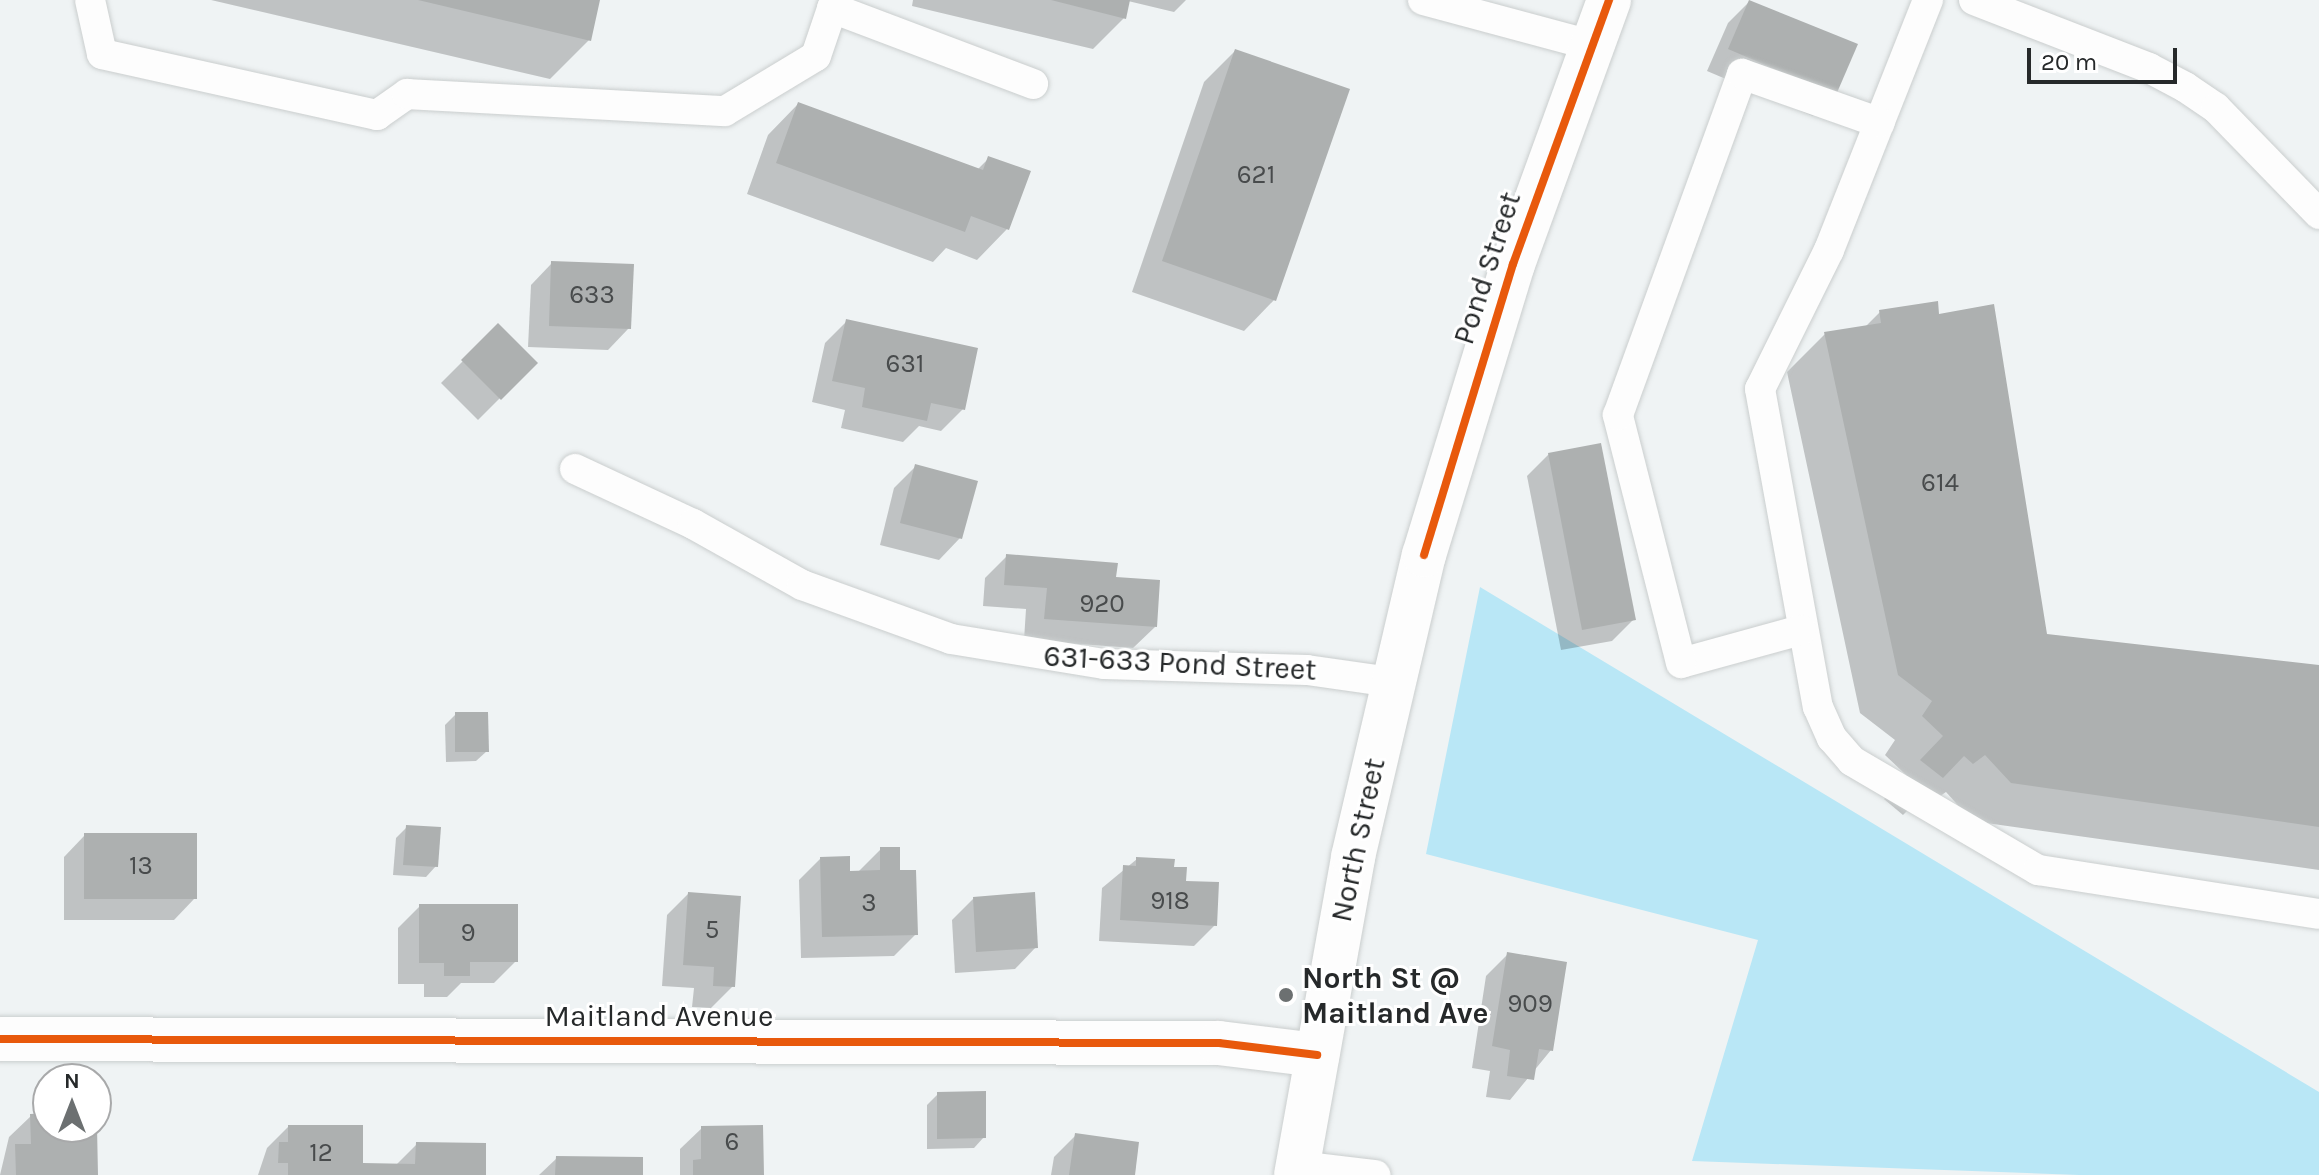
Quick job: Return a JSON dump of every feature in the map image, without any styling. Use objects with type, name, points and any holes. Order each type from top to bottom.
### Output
[{"type":"street","name":"Pond Street","points":[[1424,555],[1513,264],[1609,0]]},
{"type":"street","name":"North Street","points":[[1297,1170],[1391,682],[1424,555]]},
{"type":"street","name":"Maitland Avenue","points":[[0,1039],[1219,1043],[1317,1055]]},
{"type":"lane","points":[[90,0],[102,54],[377,115],[407,94],[725,111],[816,56],[833,4],[1033,84]]},
{"type":"lane","points":[[1423,0],[1591,45]]},
{"type":"lane","points":[[1928,0],[1829,250],[1760,389],[1801,630],[1818,707],[1832,738],[1852,761],[2003,852],[2071,879],[2319,914]]},
{"type":"lane","points":[[1974,0],[2149,68],[2185,87],[2216,108],[2319,214]]},
{"type":"lane","points":[[1801,630],[1681,663],[1618,415],[1742,74],[1880,123]]},
{"type":"lane","name":"631-633 Pond Street","points":[[575,469],[693,524],[802,585],[951,639],[1104,664],[1307,670],[1391,682]]},
{"type":"lane","points":[[1297,1170],[1375,1175]]},
{"type":"shaded area","points":[[1480,587],[2319,1092],[2319,1175],[2079,1175],[1692,1161],[1758,940],[1426,854]]},
{"type":"building","points":[[418,0],[600,0],[591,41]]},
{"type":"building","points":[[1051,0],[1130,0],[1126,19]]},
{"type":"building","points":[[1749,0],[1858,44],[1836,95],[1728,49]]},
{"type":"building","points":[[1235,49],[1350,89],[1276,301],[1162,261]]},
{"type":"building","points":[[798,102],[983,170],[988,156],[1031,171],[1009,230],[971,216],[965,232],[776,163]]},
{"type":"building","points":[[551,261],[634,264],[631,329],[549,326]]},
{"type":"building","points":[[1938,301],[1939,314],[1994,304],[2047,634],[2319,665],[2319,827],[2011,783],[1985,755],[1973,764],[1964,756],[1943,778],[1920,760],[1943,736],[1922,716],[1932,701],[1898,675],[1824,332],[1881,323],[1879,310]]},
{"type":"building","points":[[846,319],[978,348],[965,410],[931,403],[927,421],[862,407],[865,388],[832,381]]},
{"type":"building","points":[[498,323],[538,363],[501,400],[461,360]]},
{"type":"building","points":[[1601,443],[1636,620],[1582,630],[1548,453]]},
{"type":"building","points":[[915,464],[978,481],[962,539],[900,523]]},
{"type":"building","points":[[1006,554],[1118,563],[1116,577],[1160,580],[1157,627],[1044,619],[1047,588],[1004,585]]},
{"type":"building","points":[[455,712],[488,712],[489,752],[455,752]]},
{"type":"building","points":[[406,825],[441,827],[438,867],[403,865]]},
{"type":"building","points":[[84,833],[197,833],[197,899],[84,899]]},
{"type":"building","points":[[880,847],[900,847],[900,870],[916,870],[918,935],[822,937],[820,857],[850,856],[850,871],[880,870]]},
{"type":"building","points":[[1136,857],[1175,859],[1174,867],[1187,867],[1186,881],[1219,882],[1217,926],[1120,920],[1123,865],[1136,866]]},
{"type":"building","points":[[688,892],[741,896],[735,987],[713,986],[714,967],[683,965]]},
{"type":"building","points":[[1035,892],[1038,948],[976,952],[973,897]]},
{"type":"building","points":[[419,904],[518,904],[518,962],[470,962],[470,976],[444,976],[444,963],[419,963]]},
{"type":"building","points":[[1507,952],[1567,962],[1553,1051],[1539,1049],[1534,1080],[1507,1076],[1510,1050],[1492,1046]]},
{"type":"building","points":[[986,1091],[986,1138],[937,1139],[937,1092]]},
{"type":"building","points":[[30,1114],[32,1143],[97,1143],[98,1175],[16,1175],[15,1144],[31,1144]]},
{"type":"building","points":[[288,1125],[363,1125],[363,1163],[415,1164],[416,1142],[486,1143],[486,1175],[288,1175],[288,1163],[278,1163],[279,1142],[288,1142]]},
{"type":"building","points":[[763,1125],[764,1175],[693,1175],[693,1160],[701,1159],[701,1126]]},
{"type":"building","points":[[1075,1133],[1139,1142],[1135,1175],[1069,1175]]},
{"type":"building","points":[[556,1156],[643,1157],[643,1175],[555,1175]]},
{"type":"cycle path","points":[[1424,555],[1513,264],[1609,0]]},
{"type":"cycle path","points":[[0,1039],[1219,1043],[1317,1055]]},
{"type":"place","name":"North St @ Maitland Ave","points":[[1286,995]]}]
